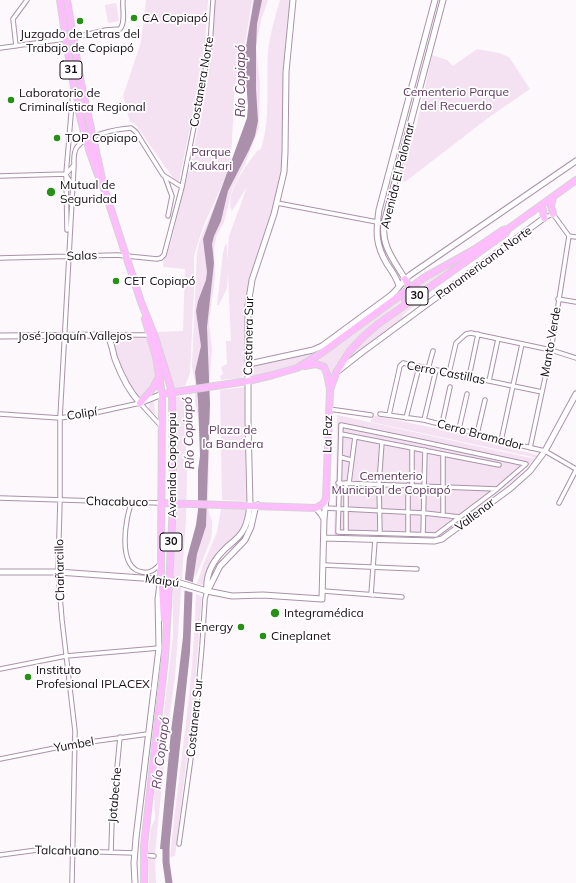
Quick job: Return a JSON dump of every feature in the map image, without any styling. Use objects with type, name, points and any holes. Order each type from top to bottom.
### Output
[{"type":"highway","name":"Avenida Copayapu","points":[[60,0],[81,83],[105,191],[141,302],[160,375],[162,394],[161,562],[166,633]]},
{"type":"highway","name":"Avenida Copayapu","points":[[67,0],[73,85],[85,140],[98,177],[105,191]]},
{"type":"highway","name":"Panamericana Norte","points":[[336,373],[355,344],[370,331],[506,233],[508,229],[576,180]]},
{"type":"highway","points":[[552,214],[551,206],[553,196]]},
{"type":"highway","points":[[541,205],[544,218]]},
{"type":"highway","name":"Panamericana Norte","points":[[162,394],[248,381],[297,368],[320,354],[432,273],[475,249],[503,230],[508,229]]},
{"type":"highway","points":[[393,313],[394,310],[409,298],[410,288],[405,279]]},
{"type":"highway","name":"Avenida Copayapu","points":[[141,302],[155,337],[172,392],[173,503],[164,668],[143,855],[144,883]]},
{"type":"highway","points":[[348,334],[366,315]]},
{"type":"highway","points":[[297,368],[311,364],[320,365],[326,371],[330,390]]},
{"type":"highway","name":"La Paz","points":[[326,498],[328,409],[330,390],[336,373]]},
{"type":"highway","points":[[140,403],[153,388],[160,375]]},
{"type":"highway","points":[[316,508],[322,504],[326,498]]},
{"type":"highway","name":"Chacabuco","points":[[162,503],[316,508]]},
{"type":"street","points":[[16,46],[13,19],[27,0]]},
{"type":"street","points":[[0,48],[69,38],[98,31],[120,29],[123,23],[123,0]]},
{"type":"street","name":"Costanera Norte","points":[[163,256],[166,253],[182,187],[210,46],[213,0]]},
{"type":"street","name":"Costanera Sur","points":[[209,591],[206,580],[210,570],[218,556],[239,537],[245,528],[250,505],[248,381],[249,293],[254,272],[277,203],[284,172],[286,72],[293,0]]},
{"type":"street","points":[[435,0],[443,2]]},
{"type":"street","name":"Avenida El Palomar","points":[[400,286],[381,254],[377,236],[377,222],[435,0]]},
{"type":"street","name":"Avenida El Palomar","points":[[405,279],[395,265],[386,245],[384,227],[443,2]]},
{"type":"street","name":"Chañarcillo","points":[[68,257],[66,174],[73,85]]},
{"type":"street","points":[[85,140],[128,128],[134,129],[163,175],[170,189],[172,198],[168,216]]},
{"type":"street","name":"Chañarcillo","points":[[72,883],[75,744],[74,721],[61,614],[58,572],[60,418],[74,155],[76,148],[85,140]]},
{"type":"street","points":[[249,364],[313,350],[322,346],[390,296],[405,279],[576,161]]},
{"type":"street","points":[[392,163],[398,172]]},
{"type":"street","name":"Chañarcillo","points":[[66,174],[74,165]]},
{"type":"street","points":[[0,176],[66,174],[73,187]]},
{"type":"street","points":[[163,175],[182,187]]},
{"type":"street","points":[[170,189],[173,182]]},
{"type":"street","points":[[277,203],[377,222]]},
{"type":"street","points":[[544,218],[552,214],[569,236],[576,237]]},
{"type":"street","name":"Panamericana Norte","points":[[336,373],[544,218]]},
{"type":"street","name":"Manto Verde","points":[[530,448],[551,350],[569,236]]},
{"type":"street","name":"Salas","points":[[0,258],[126,256],[157,258],[163,256]]},
{"type":"street","points":[[390,268],[395,265]]},
{"type":"street","points":[[558,299],[576,302]]},
{"type":"street","points":[[449,373],[457,340],[466,334],[471,333],[551,350],[576,358]]},
{"type":"street","points":[[469,377],[478,334]]},
{"type":"street","points":[[107,335],[128,389],[162,428]]},
{"type":"street","name":"José Joaquín Vallejos","points":[[0,336],[150,335]]},
{"type":"street","points":[[489,381],[498,339]]},
{"type":"street","points":[[501,441],[522,344]]},
{"type":"street","points":[[428,368],[433,350]]},
{"type":"street","name":"Cerro Castillas","points":[[389,415],[400,366],[403,363],[542,392]]},
{"type":"street","points":[[406,418],[419,367]]},
{"type":"street","points":[[424,420],[436,370]]},
{"type":"street","points":[[442,424],[450,387]]},
{"type":"street","name":"Colipí","points":[[0,414],[60,418],[105,411],[140,403],[162,394]]},
{"type":"street","points":[[459,428],[467,394]]},
{"type":"street","name":"Vallenar","points":[[324,538],[434,541],[442,539],[517,484],[535,466],[545,451],[576,394]]},
{"type":"street","points":[[477,434],[485,400]]},
{"type":"street","points":[[328,409],[371,415]]},
{"type":"street","name":"Cerro Bramador","points":[[380,414],[442,424],[501,441],[545,451],[576,469]]},
{"type":"street","points":[[341,425],[419,440],[526,464],[497,489],[436,536],[408,533],[338,532],[338,483],[340,457],[341,425]]},
{"type":"street","points":[[341,434],[499,465]]},
{"type":"street","points":[[346,532],[347,483],[355,437]]},
{"type":"street","points":[[380,533],[382,442]]},
{"type":"street","points":[[408,533],[412,448]]},
{"type":"street","points":[[423,535],[425,450]]},
{"type":"street","points":[[443,454],[443,515]]},
{"type":"street","points":[[340,457],[352,460]]},
{"type":"street","points":[[559,503],[576,469]]},
{"type":"street","points":[[338,483],[497,489]]},
{"type":"street","name":"Chacabuco","points":[[0,498],[162,503]]},
{"type":"street","name":"La Paz","points":[[322,598],[326,498]]},
{"type":"street","points":[[132,502],[126,520],[125,533],[127,552],[131,565],[137,571],[146,573],[154,570],[161,562]]},
{"type":"street","name":"Costanera Sur","points":[[179,844],[194,736],[205,599],[220,566],[246,540],[255,509],[258,505]]},
{"type":"street","points":[[316,508],[324,519]]},
{"type":"street","points":[[326,508],[424,512],[460,517]]},
{"type":"street","points":[[371,595],[375,540]]},
{"type":"street","points":[[323,565],[417,569]]},
{"type":"street","name":"Maipú","points":[[0,572],[58,572],[162,579],[232,596],[263,595],[322,598]]},
{"type":"street","points":[[135,883],[135,853],[148,734],[160,648],[158,599],[162,579]]},
{"type":"street","points":[[323,592],[402,597]]},
{"type":"street","points":[[0,669],[66,656],[160,648]]},
{"type":"street","name":"Yumbel","points":[[0,759],[75,744],[148,734]]},
{"type":"street","name":"Jotabeche","points":[[111,852],[120,737]]},
{"type":"street","name":"Talcahuano","points":[[0,855],[33,850],[135,853]]},
{"type":"street","points":[[143,855],[154,856]]},
{"type":"green space","points":[[146,0],[208,0],[204,60],[179,181],[174,179],[135,124],[130,122],[123,96],[141,42]]},
{"type":"green space","name":"Parque Kaukari","points":[[214,0],[252,0],[246,38],[235,85],[231,158],[228,172],[203,227],[194,256],[190,373],[185,386],[173,389],[156,332],[183,331],[185,269],[163,267],[164,259],[170,246],[193,151],[208,79],[213,34]]},
{"type":"green space","points":[[253,0],[268,0],[261,20],[256,47],[260,83],[259,128],[245,164],[233,187],[224,222],[217,235],[214,248],[215,277],[209,323],[212,349],[208,398],[208,505],[212,521],[212,531],[211,539],[196,576],[186,573],[200,524],[201,465],[199,422],[195,401],[195,381],[192,367],[197,252],[200,240],[232,163],[235,150],[246,127],[249,105],[247,37]]},
{"type":"green space","name":"Parque Kaukari","points":[[280,0],[291,0],[283,172],[279,191],[251,274],[246,296],[244,375],[240,378],[221,380],[220,376],[223,374],[221,367],[227,364],[226,341],[231,341],[228,274],[227,288],[219,305],[217,305],[223,253],[225,245],[227,244],[227,261],[229,236],[247,187],[232,211],[230,204],[231,196],[243,171],[257,151],[261,149],[264,137],[267,113],[268,51],[271,32]]},
{"type":"green space","points":[[116,3],[119,21],[108,23],[105,5]]},
{"type":"green space","name":"Cementerio Parque del Recuerdo","points":[[477,49],[499,53],[509,57],[530,89],[488,118],[405,182],[399,180],[416,128],[432,55],[447,60],[453,66]]},
{"type":"green space","points":[[452,265],[453,267],[449,272],[415,294],[413,289]]},
{"type":"green space","points":[[404,296],[401,302],[374,322],[357,338],[341,358],[331,380],[326,366],[321,363],[313,362]]},
{"type":"green space","points":[[418,300],[416,304],[402,316],[404,319],[350,359],[348,358],[362,341],[371,333]]},
{"type":"green space","points":[[148,338],[157,377],[144,395],[140,398],[125,378],[110,339]]},
{"type":"green space","points":[[322,349],[310,358],[294,366],[256,377],[250,372],[253,365]]},
{"type":"green space","name":"Plaza de la Bandera","points":[[244,387],[246,501],[222,500],[220,390]]},
{"type":"green space","points":[[184,396],[187,472],[186,520],[175,677],[167,735],[155,853],[150,853],[148,852],[151,828],[155,819],[154,796],[173,636],[173,576],[176,500],[174,397]]},
{"type":"green space","points":[[151,401],[154,402],[155,414],[149,409]]},
{"type":"green space","name":"Cementerio Municipal de Copiapó","points":[[337,415],[535,459],[513,481],[439,537],[334,537]]},
{"type":"green space","points":[[372,415],[472,436],[483,441],[538,455],[537,458],[371,422]]},
{"type":"green space","points":[[243,508],[246,510],[244,520],[237,534],[212,562],[207,570],[203,585],[197,584],[203,565],[217,532],[221,509]]},
{"type":"green space","points":[[196,594],[202,596],[194,699],[175,856],[170,857],[189,693],[195,627]]},
{"type":"green space","points":[[155,858],[156,883],[149,883],[148,860]]},
{"type":"shaded area","points":[[254,0],[262,0],[257,24],[256,48],[258,121],[255,136],[249,150],[228,191],[221,221],[212,244],[214,263],[207,327],[210,404],[206,526],[197,554],[193,581],[190,652],[169,850],[160,849],[171,731],[183,637],[187,558],[196,525],[198,510],[198,470],[200,456],[198,400],[195,372],[201,346],[196,311],[206,280],[207,272],[203,239],[247,118],[248,106],[244,58]]},
{"type":"pier","points":[[183,579],[195,583],[195,593],[182,590]]},
{"type":"waterway","name":"Río Copiapó","points":[[166,840],[166,862],[169,883]]},
{"type":"place","name":"CA Copiapó","points":[[134,18]]},
{"type":"place","name":"Juzgado de Letras del Trabajo de Copiapó","points":[[80,21]]},
{"type":"place","name":"Laboratorio de Criminalística Regional","points":[[11,100]]},
{"type":"place","name":"TOP Copiapo","points":[[57,138]]},
{"type":"place","name":"Mutual de Seguridad","points":[[51,192]]},
{"type":"place","name":"CET Copiapó","points":[[116,281]]},
{"type":"place","name":"Integramédica","points":[[275,613]]},
{"type":"place","name":"Energy","points":[[241,627]]},
{"type":"place","name":"Cineplanet","points":[[263,636]]},
{"type":"place","name":"Instituto Profesional IPLACEX","points":[[28,677]]}]
